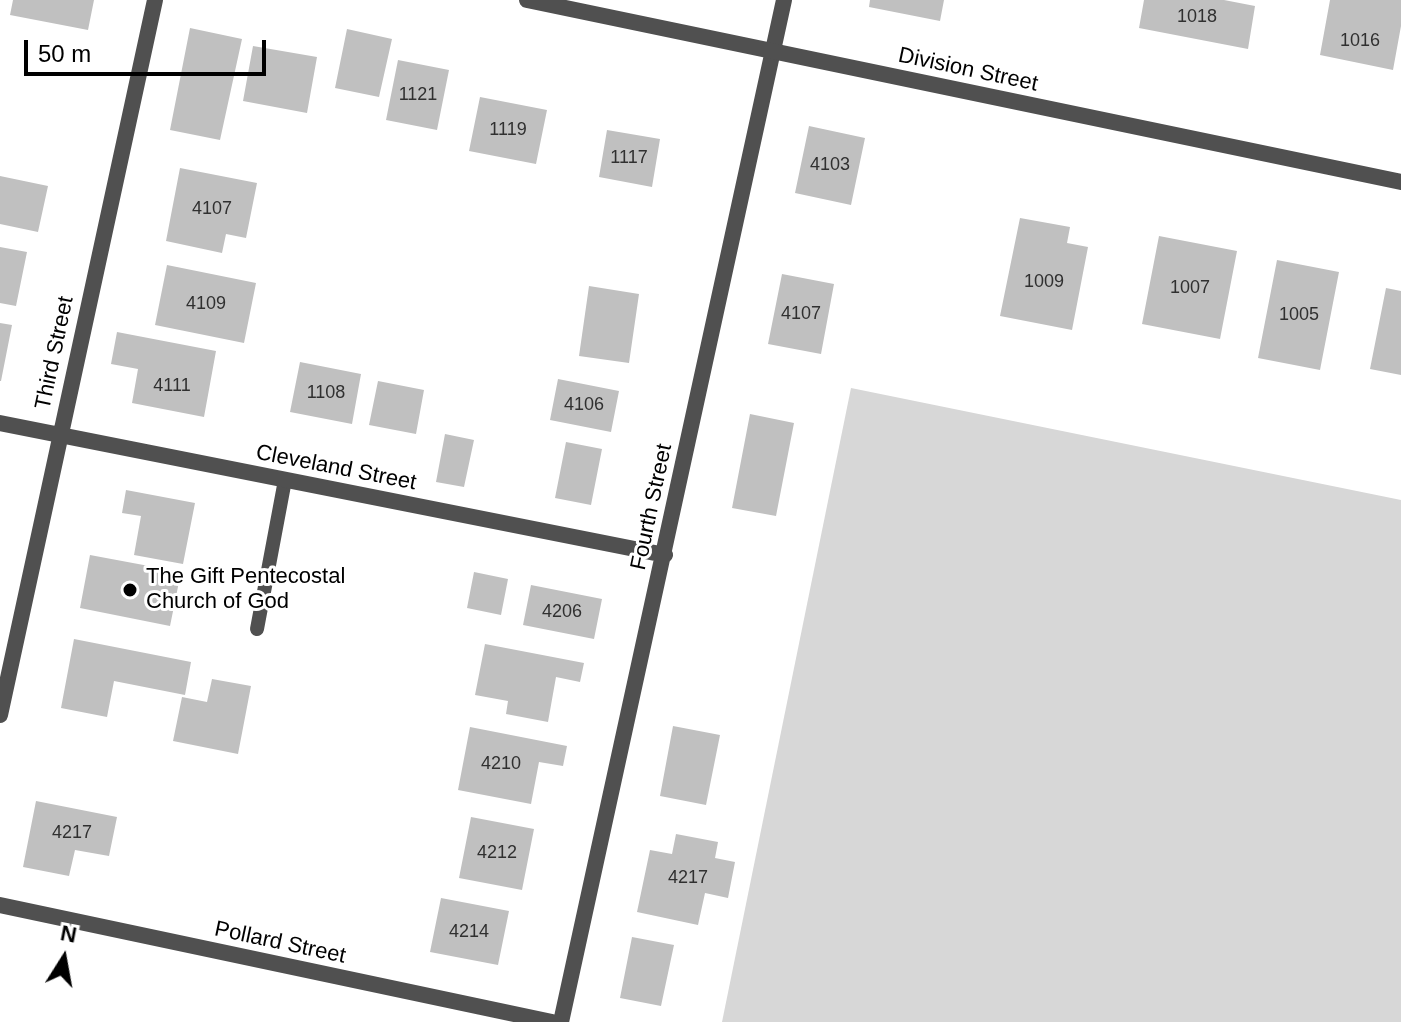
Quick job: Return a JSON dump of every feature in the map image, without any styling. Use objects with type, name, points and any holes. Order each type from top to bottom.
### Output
[{"type":"street","name":"Third Street","points":[[0,715],[155,0]]},
{"type":"street","name":"Division Street","points":[[527,0],[1401,182]]},
{"type":"street","name":"Fourth Street","points":[[561,1022],[784,0]]},
{"type":"street","name":"Cleveland Street","points":[[0,423],[665,555]]},
{"type":"street","name":"Pollard Street","points":[[0,905],[552,1022]]},
{"type":"lane","points":[[257,629],[285,480]]},
{"type":"shaded area","points":[[851,388],[1401,500],[1401,1022],[722,1022]]},
{"type":"building","points":[[13,0],[94,0],[88,30],[10,15]]},
{"type":"building","points":[[870,0],[944,0],[940,21],[869,7]]},
{"type":"building","points":[[1144,0],[1224,0],[1255,6],[1248,49],[1139,28]]},
{"type":"building","points":[[1330,0],[1401,0],[1401,26],[1393,70],[1320,55]]},
{"type":"building","points":[[190,28],[242,39],[220,140],[170,130]]},
{"type":"building","points":[[347,29],[392,39],[379,97],[335,88]]},
{"type":"building","points":[[253,46],[317,57],[307,113],[243,101]]},
{"type":"building","points":[[398,60],[449,70],[437,130],[386,120]]},
{"type":"building","points":[[480,97],[547,110],[536,164],[469,151]]},
{"type":"building","points":[[809,126],[865,138],[851,205],[795,193]]},
{"type":"building","points":[[607,130],[660,139],[652,187],[599,177]]},
{"type":"building","points":[[180,168],[257,183],[246,238],[226,234],[222,253],[166,241]]},
{"type":"building","points":[[0,176],[48,186],[38,232],[0,224]]},
{"type":"building","points":[[1020,218],[1070,227],[1067,243],[1088,247],[1072,330],[1000,316]]},
{"type":"building","points":[[1159,236],[1237,251],[1220,339],[1142,324]]},
{"type":"building","points":[[0,247],[27,252],[16,306],[0,303]]},
{"type":"building","points":[[1277,260],[1339,272],[1320,370],[1258,358]]},
{"type":"building","points":[[167,265],[256,283],[244,343],[155,325]]},
{"type":"building","points":[[782,274],[834,284],[821,354],[768,344]]},
{"type":"building","points":[[589,286],[639,294],[629,363],[579,356]]},
{"type":"building","points":[[1386,288],[1401,291],[1401,375],[1370,369]]},
{"type":"building","points":[[0,323],[12,325],[1,381],[0,381]]},
{"type":"building","points":[[117,332],[216,351],[204,417],[132,403],[138,369],[111,364]]},
{"type":"building","points":[[300,362],[361,374],[352,424],[290,412]]},
{"type":"building","points":[[558,379],[619,391],[611,432],[550,420]]},
{"type":"building","points":[[378,381],[424,390],[416,434],[369,425]]},
{"type":"building","points":[[750,414],[794,423],[776,516],[732,508]]},
{"type":"building","points":[[445,434],[474,440],[464,487],[436,482]]},
{"type":"building","points":[[566,442],[602,449],[591,505],[555,498]]},
{"type":"building","points":[[126,490],[195,503],[183,564],[134,555],[141,516],[122,513]]},
{"type":"building","name":"The Gift Pentecostal Church of God","points":[[90,555],[181,572],[170,626],[80,608]]},
{"type":"building","points":[[474,572],[508,579],[501,615],[467,608]]},
{"type":"building","points":[[531,585],[602,599],[594,639],[523,625]]},
{"type":"building","points":[[74,639],[191,662],[185,695],[114,681],[107,717],[61,708]]},
{"type":"building","points":[[485,644],[584,663],[580,682],[556,677],[548,722],[506,714],[508,701],[475,695]]},
{"type":"building","points":[[212,679],[251,686],[238,754],[173,741],[182,697],[207,702]]},
{"type":"building","points":[[673,726],[720,735],[706,805],[660,796]]},
{"type":"building","points":[[470,727],[567,746],[563,766],[539,762],[531,804],[458,790]]},
{"type":"building","points":[[36,801],[117,817],[109,856],[75,850],[69,876],[23,867]]},
{"type":"building","points":[[471,817],[534,829],[522,890],[459,878]]},
{"type":"building","points":[[676,834],[718,842],[715,858],[735,862],[728,898],[705,893],[698,925],[637,912],[650,850],[672,854]]},
{"type":"building","points":[[441,898],[509,911],[498,965],[430,952]]},
{"type":"building","points":[[632,937],[674,945],[661,1006],[620,998]]},
{"type":"place","name":"The Gift Pentecostal Church of God","points":[[130,590]]}]
